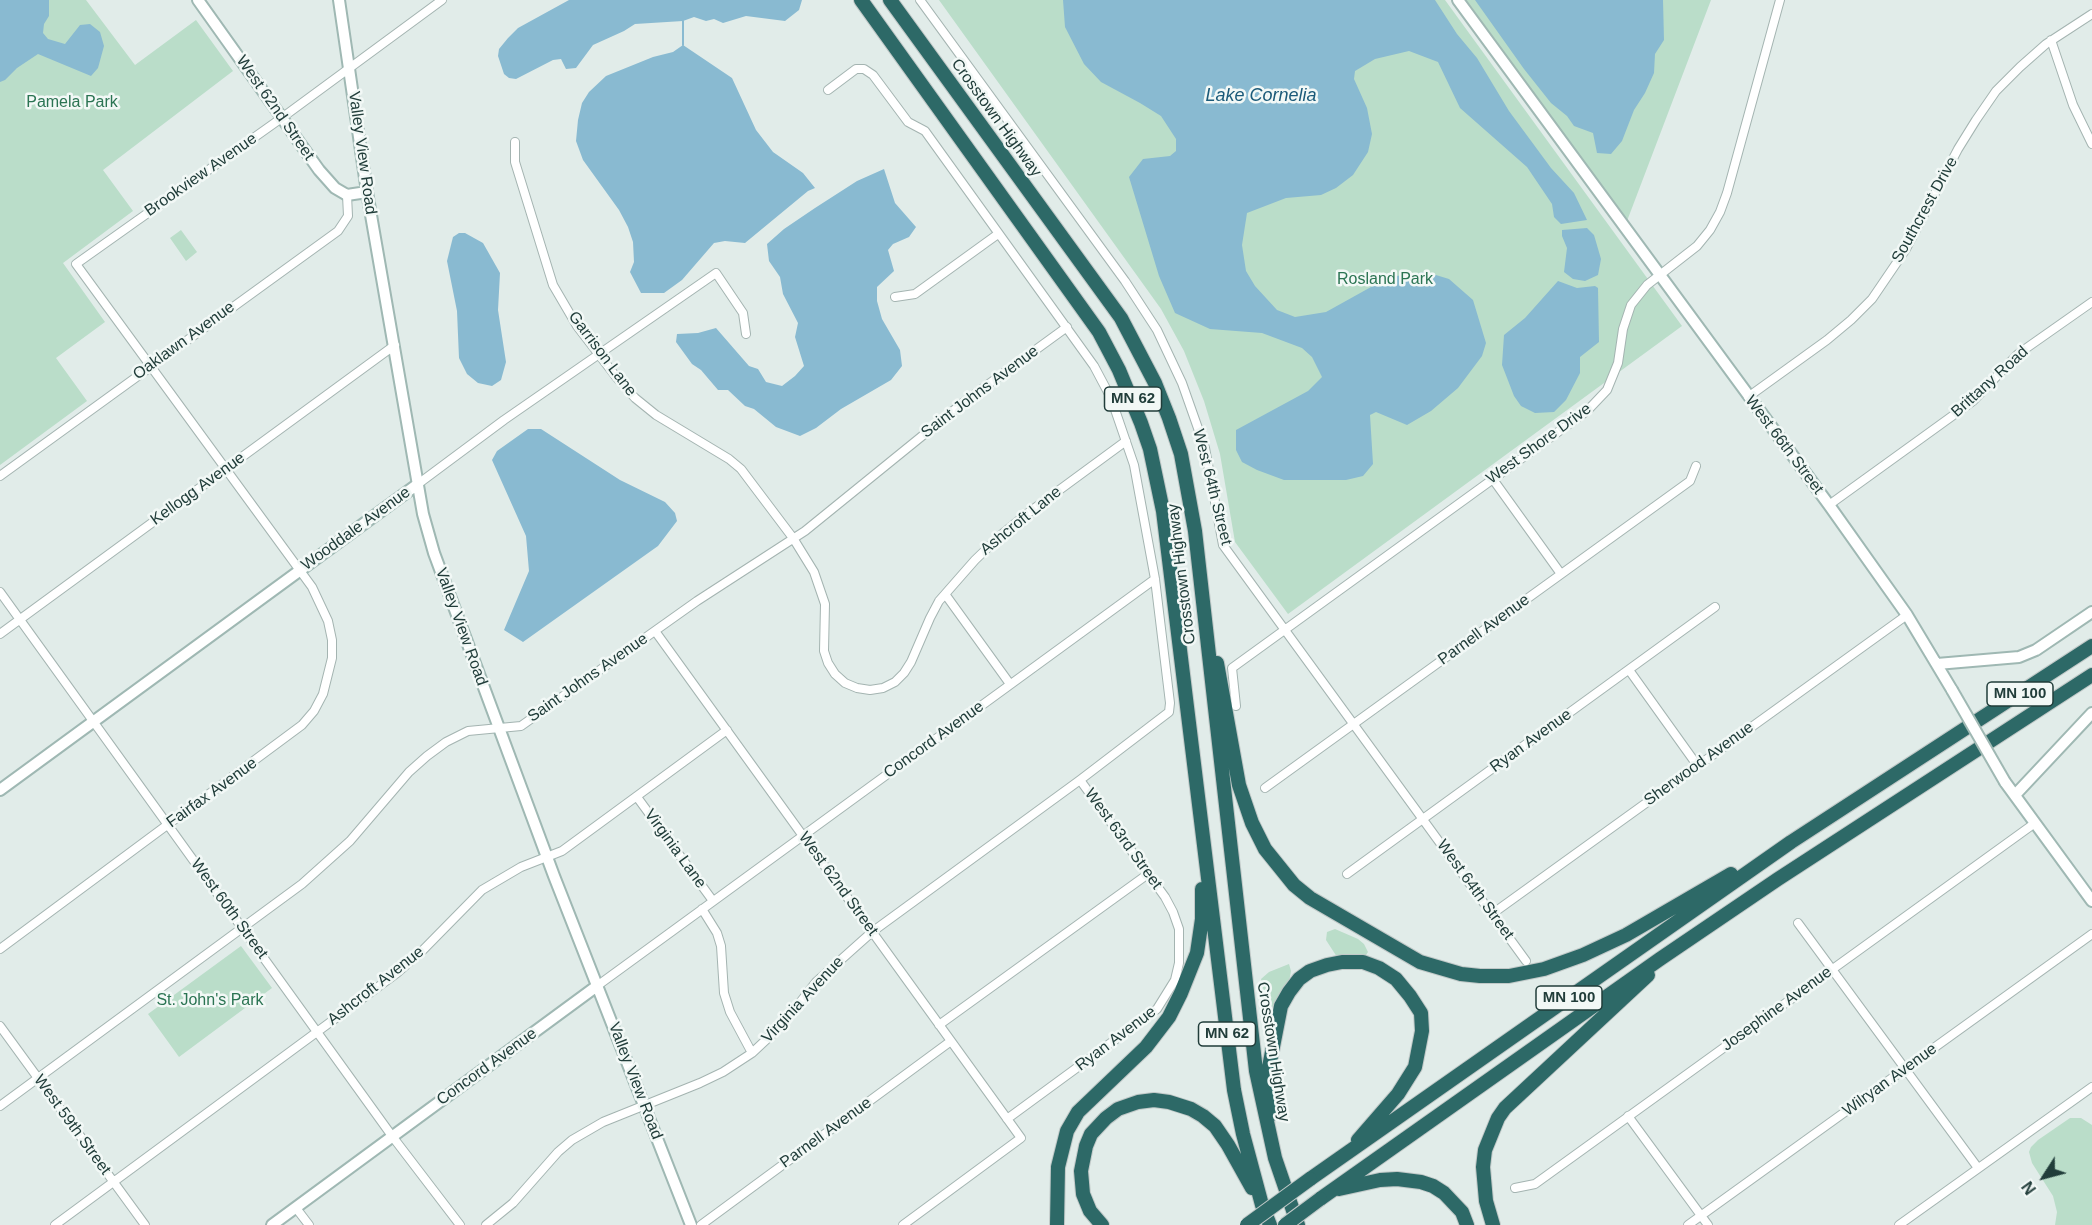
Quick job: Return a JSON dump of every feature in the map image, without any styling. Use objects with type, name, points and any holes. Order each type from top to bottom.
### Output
[{"type":"highway","name":"Crosstown Highway","points":[[860,0],[1099,332],[1133,400],[1150,449],[1163,511],[1234,1090],[1243,1134],[1262,1205],[1270,1225]]},
{"type":"highway","name":"Crosstown Highway","points":[[890,1],[1121,318],[1155,383],[1181,454],[1189,492],[1199,572],[1252,1041],[1261,1100],[1275,1158],[1298,1225]]},
{"type":"highway","points":[[1199,572],[1239,784],[1252,823],[1265,849],[1294,885],[1310,898],[1420,962],[1461,974],[1480,976],[1509,976],[1544,969],[1583,955],[1626,935],[1791,842]]},
{"type":"highway","name":"MN 100","points":[[1247,1225],[1791,842],[2092,646]]},
{"type":"highway","name":"MN 100","points":[[1285,1225],[1660,959],[1778,879],[2092,675]]},
{"type":"highway","points":[[1057,1225],[1058,1167],[1065,1138],[1074,1117],[1152,1040],[1169,1017],[1193,965],[1200,940],[1205,861]]},
{"type":"highway","points":[[1493,1225],[1486,1201],[1483,1167],[1485,1150],[1498,1118],[1526,1088],[1645,979],[1660,959]]},
{"type":"highway","points":[[1275,1158],[1269,1067],[1281,1006],[1299,979],[1310,971],[1326,964],[1363,962],[1379,968],[1396,979],[1420,1013],[1422,1031],[1414,1067],[1398,1094],[1348,1154]]},
{"type":"highway","points":[[1102,1225],[1090,1210],[1083,1194],[1081,1171],[1086,1146],[1095,1129],[1111,1114],[1125,1106],[1146,1101],[1161,1101],[1182,1106],[1215,1125],[1262,1205]]},
{"type":"highway","points":[[1334,1190],[1380,1180],[1397,1179],[1420,1182],[1444,1193],[1462,1212],[1467,1225]]},
{"type":"highway","points":[[1291,1205],[1303,1225]]},
{"type":"street","name":"West 62nd Street","points":[[198,0],[319,170],[335,188],[347,195]]},
{"type":"street","name":"Valley View Road","points":[[339,0],[366,192],[418,484],[434,553],[547,857],[691,1225]]},
{"type":"street","name":"Brookview Avenue","points":[[76,264],[283,117],[442,0]]},
{"type":"street","name":"West 64th Street","points":[[920,0],[1125,281],[1157,330],[1182,383],[1205,448],[1223,544],[1526,961]]},
{"type":"street","name":"West 66th Street","points":[[1458,0],[1829,505],[1907,615],[2005,782],[2092,901]]},
{"type":"street","name":"West Shore Drive","points":[[1236,706],[1232,668],[1587,411],[1607,390],[1618,363],[1623,329],[1631,305],[1647,285],[1696,246],[1710,230],[1720,212],[1780,0]]},
{"type":"street","name":"Southcrest Drive","points":[[1748,397],[1851,321],[1872,298],[1906,249],[1976,120],[2004,83],[2051,40],[2092,14]]},
{"type":"street","points":[[2051,40],[2073,105],[2092,144]]},
{"type":"street","points":[[828,90],[856,69],[864,69],[873,75],[908,122],[925,131],[1094,366],[1111,398],[1134,465],[1155,579]]},
{"type":"street","name":"Garrison Lane","points":[[515,142],[515,162],[553,285],[578,326],[616,378],[635,398],[656,415],[741,468],[793,538]]},
{"type":"street","points":[[347,195],[366,192]]},
{"type":"street","name":"Oaklawn Avenue","points":[[0,476],[338,231],[348,216],[347,195]]},
{"type":"street","points":[[895,297],[915,294],[998,234]]},
{"type":"street","name":"Fairfax Avenue","points":[[0,949],[302,726],[314,711],[323,694],[332,658],[332,640],[328,621],[312,587],[76,264]]},
{"type":"street","name":"Wooddale Avenue","points":[[0,790],[504,420],[600,356],[716,273],[743,313],[746,334]]},
{"type":"street","name":"Brittany Road","points":[[1829,505],[1973,401],[2018,354],[2092,302]]},
{"type":"street","name":"Saint Johns Avenue","points":[[0,1106],[328,863],[351,841],[409,772],[446,742],[468,731],[520,726],[725,581],[793,538],[834,508],[964,402],[1067,327]]},
{"type":"street","name":"Kellogg Avenue","points":[[0,634],[395,345]]},
{"type":"street","name":"Ashcroft Lane","points":[[793,538],[821,588],[826,621],[824,651],[828,663],[845,683],[870,690],[883,687],[894,682],[904,673],[930,618],[945,594],[975,560],[1001,535],[1126,441]]},
{"type":"street","name":"Parnell Avenue","points":[[1265,788],[1689,481],[1696,466]]},
{"type":"street","points":[[1492,478],[1561,574]]},
{"type":"street","name":"Concord Avenue","points":[[272,1225],[1155,579]]},
{"type":"street","name":"Virginia Avenue","points":[[486,1225],[513,1203],[558,1152],[572,1140],[603,1122],[723,1072],[752,1053],[784,1023],[816,982],[872,932],[1169,712],[1170,703],[1155,579]]},
{"type":"street","name":"West 60th Street","points":[[0,592],[392,1136],[460,1225]]},
{"type":"street","points":[[945,594],[1010,684]]},
{"type":"street","name":"Ryan Avenue","points":[[1347,874],[1715,607]]},
{"type":"street","points":[[1937,663],[2019,657],[2036,650],[2092,612]]},
{"type":"street","name":"Sherwood Avenue","points":[[1492,914],[1907,615]]},
{"type":"street","name":"West 62nd Street","points":[[655,631],[1021,1138],[903,1225]]},
{"type":"street","points":[[1629,670],[1697,765]]},
{"type":"street","points":[[2015,795],[2092,713]]},
{"type":"street","name":"Ashcroft Avenue","points":[[55,1225],[406,965],[482,890],[521,867],[562,851],[727,730]]},
{"type":"street","name":"West 63rd Street","points":[[1080,780],[1165,897]]},
{"type":"street","name":"Virginia Lane","points":[[637,796],[713,901]]},
{"type":"street","name":"Josephine Avenue","points":[[1515,1188],[1535,1184],[2035,823]]},
{"type":"street","points":[[939,1025],[1148,873]]},
{"type":"street","name":"Ryan Avenue","points":[[1007,1119],[1144,1020],[1168,995],[1175,980],[1180,946],[1179,929],[1165,897]]},
{"type":"street","name":"Virginia Lane","points":[[702,909],[717,933],[721,946],[724,993],[730,1012],[752,1053]]},
{"type":"street","points":[[1798,923],[1978,1168]]},
{"type":"street","name":"Wilryan Avenue","points":[[1688,1225],[2092,934]]},
{"type":"street","name":"West 59th Street","points":[[0,1026],[145,1225]]},
{"type":"street","name":"Parnell Avenue","points":[[701,1225],[951,1041]]},
{"type":"street","points":[[1899,1225],[2092,1087]]},
{"type":"street","points":[[1628,1116],[1708,1225]]},
{"type":"street","points":[[296,1208],[309,1225]]},
{"type":"green space","name":"Pamela Park","points":[[0,0],[86,0],[135,65],[196,20],[233,71],[103,170],[133,211],[63,263],[105,322],[56,358],[87,401],[0,465]]},
{"type":"green space","name":"Rosland Park","points":[[939,0],[1445,0],[1682,326],[1288,614],[1235,542],[1220,454],[1204,401],[1184,351],[1161,309]]},
{"type":"green space","points":[[1466,0],[1711,0],[1627,221],[1545,108]]},
{"type":"green space","points":[[181,230],[197,252],[186,261],[170,238]]},
{"type":"green space","points":[[1335,929],[1364,944],[1368,952],[1364,958],[1337,957],[1326,940],[1327,932]]},
{"type":"green space","name":"St. John's Park","points":[[241,946],[272,988],[179,1057],[148,1014]]},
{"type":"green space","points":[[1289,964],[1291,971],[1289,982],[1273,1007],[1264,992],[1261,979],[1269,972]]},
{"type":"green space","points":[[2070,1118],[2081,1118],[2092,1125],[2092,1225],[2055,1225],[2057,1212],[2053,1196],[2032,1163],[2029,1152],[2038,1140]]},
{"type":"water","points":[[0,0],[49,0],[49,16],[44,24],[43,33],[48,39],[65,44],[80,25],[90,24],[100,32],[104,46],[98,68],[91,76],[38,54],[0,82]]},
{"type":"water","points":[[569,0],[802,0],[799,10],[785,21],[746,16],[723,23],[714,19],[706,21],[694,17],[683,21],[635,24],[593,45],[576,68],[566,69],[561,59],[553,60],[516,79],[504,74],[498,56],[499,49],[508,38],[518,28]]},
{"type":"water","name":"Lake Cornelia","points":[[1063,0],[1435,0],[1457,34],[1477,58],[1509,111],[1551,168],[1574,193],[1587,220],[1561,224],[1554,217],[1552,204],[1527,167],[1460,108],[1438,62],[1409,51],[1375,59],[1355,71],[1354,79],[1367,108],[1372,134],[1368,152],[1353,175],[1336,188],[1321,195],[1286,198],[1247,213],[1242,245],[1246,271],[1255,286],[1277,310],[1295,317],[1326,312],[1389,277],[1426,272],[1449,279],[1473,300],[1486,343],[1482,356],[1458,388],[1431,411],[1407,425],[1376,412],[1370,415],[1373,464],[1363,476],[1346,480],[1284,480],[1257,470],[1242,462],[1236,450],[1236,430],[1308,391],[1322,377],[1312,357],[1302,348],[1262,333],[1210,329],[1175,313],[1159,276],[1129,177],[1143,159],[1170,156],[1176,151],[1176,139],[1161,116],[1101,82],[1084,64],[1065,27]]},
{"type":"water","points":[[1475,0],[1663,0],[1664,40],[1655,54],[1654,73],[1634,110],[1622,141],[1611,154],[1597,153],[1593,133],[1574,126],[1567,116],[1551,103]]},
{"type":"water","points":[[683,45],[732,78],[756,130],[773,152],[803,173],[815,188],[808,191],[745,243],[725,241],[714,243],[682,280],[664,293],[641,293],[630,272],[634,262],[633,242],[628,227],[619,210],[583,160],[576,141],[578,120],[582,103],[589,92],[606,76],[653,57],[673,52]]},
{"type":"water","points":[[884,169],[895,203],[916,227],[909,237],[893,244],[888,250],[894,271],[877,287],[877,301],[882,319],[900,350],[902,366],[891,380],[800,436],[776,427],[754,409],[745,406],[728,390],[718,390],[701,370],[692,364],[676,342],[677,334],[698,333],[716,328],[749,366],[758,369],[766,382],[782,386],[795,376],[804,366],[795,337],[798,323],[783,294],[780,277],[769,261],[767,244],[784,229],[857,181]]},
{"type":"water","points":[[1587,228],[1594,235],[1601,259],[1598,275],[1585,281],[1573,279],[1564,272],[1567,248],[1562,230]]},
{"type":"water","points":[[459,233],[465,233],[483,243],[500,273],[498,310],[506,362],[501,380],[492,386],[478,383],[467,374],[459,358],[457,311],[447,261],[453,237]]},
{"type":"water","points":[[1558,281],[1577,288],[1595,286],[1598,288],[1599,342],[1580,357],[1580,373],[1566,400],[1554,412],[1535,413],[1521,406],[1514,396],[1502,365],[1504,335],[1525,318]]},
{"type":"water","points":[[528,429],[541,429],[620,480],[665,502],[675,513],[677,521],[658,546],[523,642],[504,630],[529,571],[526,536],[492,460],[497,451]]},
{"type":"waterway","points":[[683,21],[683,45]]}]
